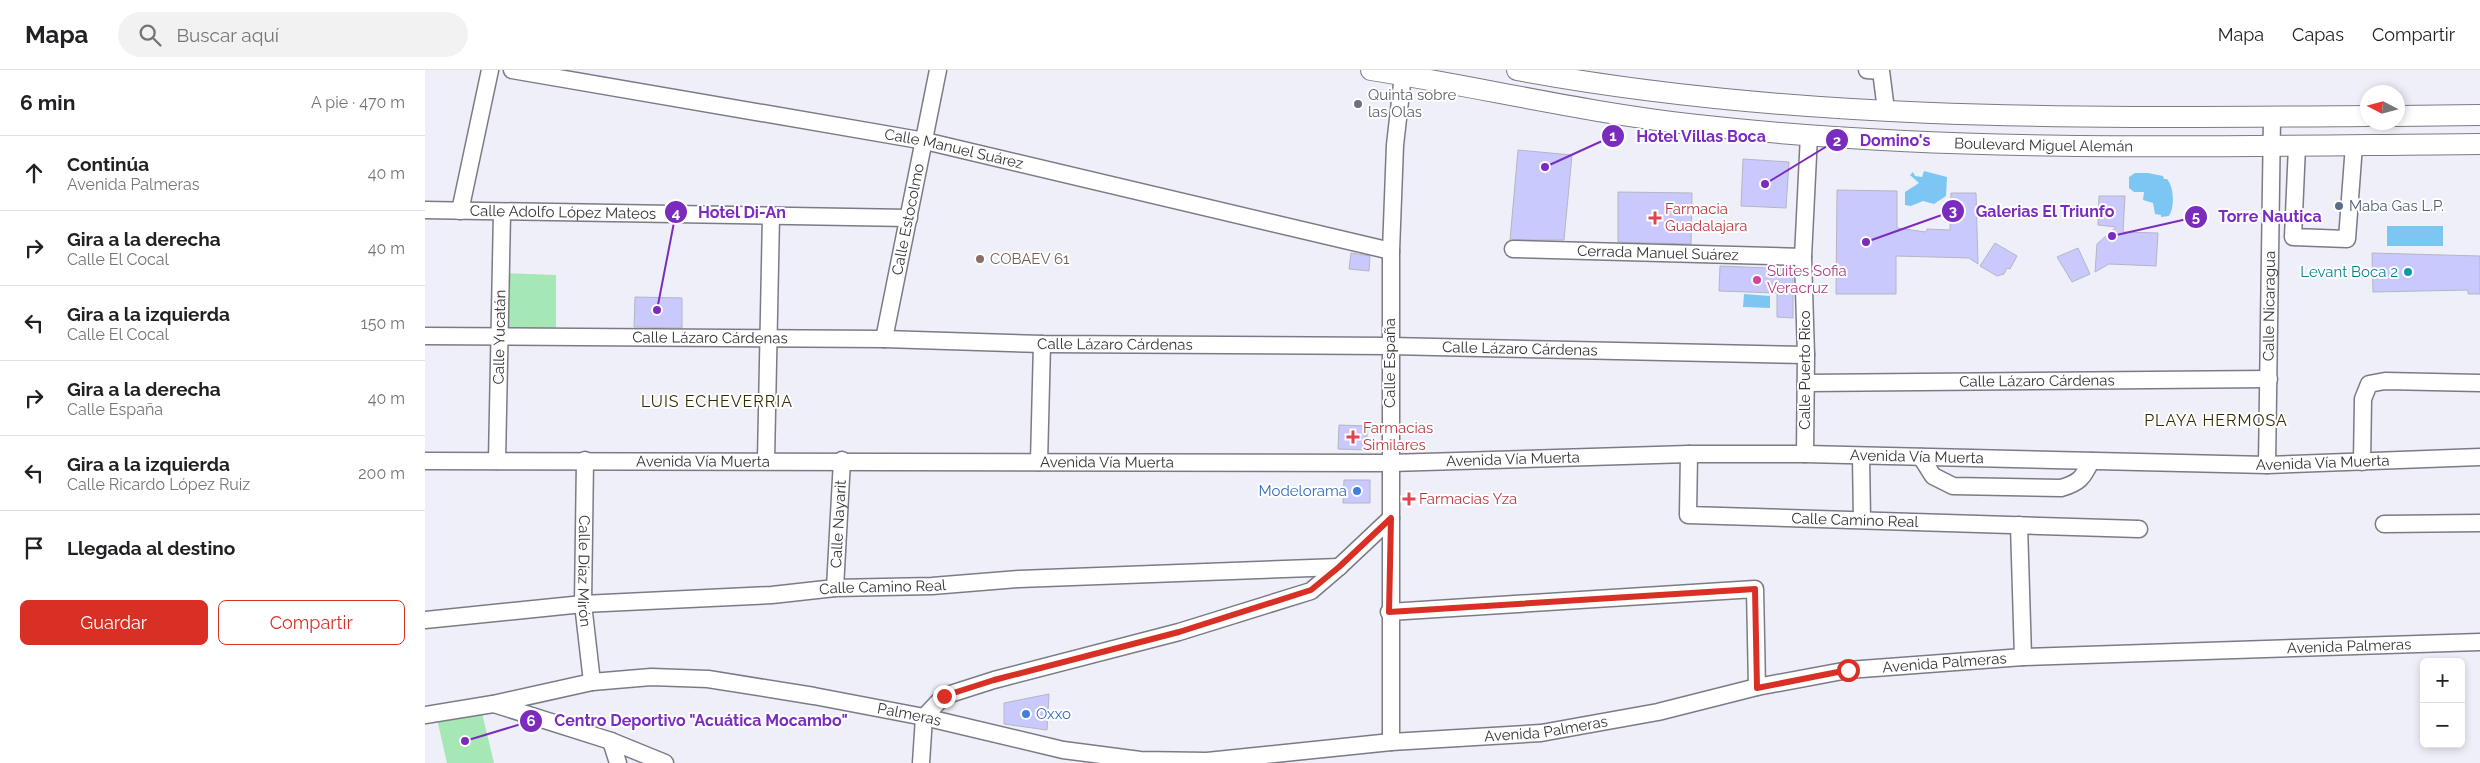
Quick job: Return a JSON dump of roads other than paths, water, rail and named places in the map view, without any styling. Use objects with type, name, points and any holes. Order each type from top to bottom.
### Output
[{"type":"main road","name":"Boulevard Miguel Alemán","points":[[1371,70],[1572,107],[1696,125],[1809,135],[1976,145],[2297,146],[2480,144]]},
{"type":"main road","name":"Boulevard Miguel Alemán","points":[[1517,70],[1699,98],[1993,116],[2360,116]]},
{"type":"main road","points":[[2405,116],[2480,115]]},
{"type":"street","points":[[460,211],[490,70]]},
{"type":"street","name":"Calle Manuel Suárez","points":[[513,70],[925,141],[1391,251]]},
{"type":"street","name":"Calle Estocolmo","points":[[884,339],[938,70]]},
{"type":"street","points":[[1867,70],[1881,70],[1886,110]]},
{"type":"street","name":"Calle España","points":[[1391,742],[1389,612],[1391,251],[1395,145],[1403,75]]},
{"type":"street","name":"Calle Nicaragua","points":[[2267,466],[2272,117]]},
{"type":"street","name":"Calle Puerto Rico","points":[[1805,454],[1806,355],[1803,258],[1809,135]]},
{"type":"street","points":[[2297,146],[2293,237],[2347,239],[2354,145]]},
{"type":"street","name":"Calle Adolfo López Mateos","points":[[425,210],[502,213],[909,218]]},
{"type":"street","name":"Calle Yucatán","points":[[497,461],[502,213]]},
{"type":"street","points":[[766,460],[771,216]]},
{"type":"street","name":"Cerrada Manuel Suárez","points":[[1513,249],[1803,258]]},
{"type":"street","name":"Calle Lázaro Cárdenas","points":[[425,336],[884,339],[1042,344],[1390,346],[1806,355]]},
{"type":"street","points":[[1039,462],[1042,344]]},
{"type":"street","name":"Calle Lázaro Cárdenas","points":[[1806,384],[2269,379]]},
{"type":"street","points":[[2362,462],[2363,399],[2369,384],[2385,381],[2480,383]]},
{"type":"street","name":"Avenida Vía Muerta","points":[[425,460],[1390,463],[1689,454],[1805,454],[2267,466],[2480,458]]},
{"type":"street","name":"Calle Camino Real","points":[[1689,454],[1689,514],[2139,529]]},
{"type":"street","points":[[1861,456],[1862,519]]},
{"type":"street","points":[[1921,457],[1933,476],[1953,486],[2061,488],[2075,484],[2083,479],[2091,461]]},
{"type":"street","name":"Calle Díaz Mirón","points":[[585,460],[583,604],[592,682]]},
{"type":"street","name":"Calle Nayarit","points":[[835,588],[843,460]]},
{"type":"street","points":[[921,763],[924,718],[944,696],[994,680],[1179,632],[1311,590],[1339,567],[1391,518]]},
{"type":"street","points":[[2384,524],[2480,523]]},
{"type":"street","points":[[2019,525],[2023,657]]},
{"type":"street","name":"Calle Camino Real","points":[[425,620],[583,604],[772,595],[835,588],[932,586],[1019,579],[1339,567]]},
{"type":"street","points":[[1389,612],[1755,589],[1757,688]]},
{"type":"street","name":"Avenida Palmeras","points":[[1209,762],[1391,742],[1541,733],[1658,712],[1757,688],[1848,670],[2023,657],[2480,642]]},
{"type":"street","name":"Palmeras","points":[[425,715],[493,704],[592,682],[651,677],[708,679],[814,696],[924,718],[1063,750],[1140,760],[1209,762]]},
{"type":"street","points":[[493,704],[611,741],[665,763]]},
{"type":"street","points":[[611,741],[618,763]]},
{"type":"water","points":[[1924,171],[1947,177],[1946,196],[1934,204],[1923,201],[1911,206],[1905,205],[1905,192],[1919,183],[1910,175],[1913,172],[1915,176],[1922,177]]},
{"type":"water","points":[[2135,173],[2163,176],[2169,183],[2173,202],[2169,216],[2161,217],[2161,215],[2155,214],[2153,203],[2143,200],[2144,192],[2134,192],[2129,188],[2129,177]]},
{"type":"water","points":[[2387,226],[2443,226],[2443,246],[2387,246]]},
{"type":"water","points":[[1744,294],[1770,296],[1770,308],[1743,307]]},
{"type":"place","name":"Quinta sobre las Olas","points":[[1358,104]]},
{"type":"place","name":"Hotel Villas Boca","points":[[1545,167]]},
{"type":"place","name":"Domino's","points":[[1765,184]]},
{"type":"place","name":"Maba Gas L.P.","points":[[2339,206]]},
{"type":"place","name":"Farmacia Guadalajara","points":[[1655,218]]},
{"type":"place","name":"Torre Nautica","points":[[2112,236]]},
{"type":"place","name":"Galerias El Triunfo","points":[[1866,242]]},
{"type":"place","name":"COBAEV 61","points":[[980,259]]},
{"type":"place","name":"Levant Boca 2","points":[[2408,272]]},
{"type":"place","name":"Suites Sofia Veracruz","points":[[1757,280]]},
{"type":"place","name":"Hotel Di-An","points":[[657,310]]},
{"type":"place","name":"Farmacias Similares","points":[[1353,437]]},
{"type":"place","name":"Modelorama","points":[[1357,491]]},
{"type":"place","name":"Farmacias Yza","points":[[1409,499]]},
{"type":"place","name":"Oxxo","points":[[1026,714]]},
{"type":"place","name":"Centro Deportivo \"Acuática Mocambo\"","points":[[465,741]]},
{"type":"district","name":"LUIS ECHEVERRIA","points":[[717,401]]},
{"type":"district","name":"PLAYA HERMOSA","points":[[2216,420]]}]
